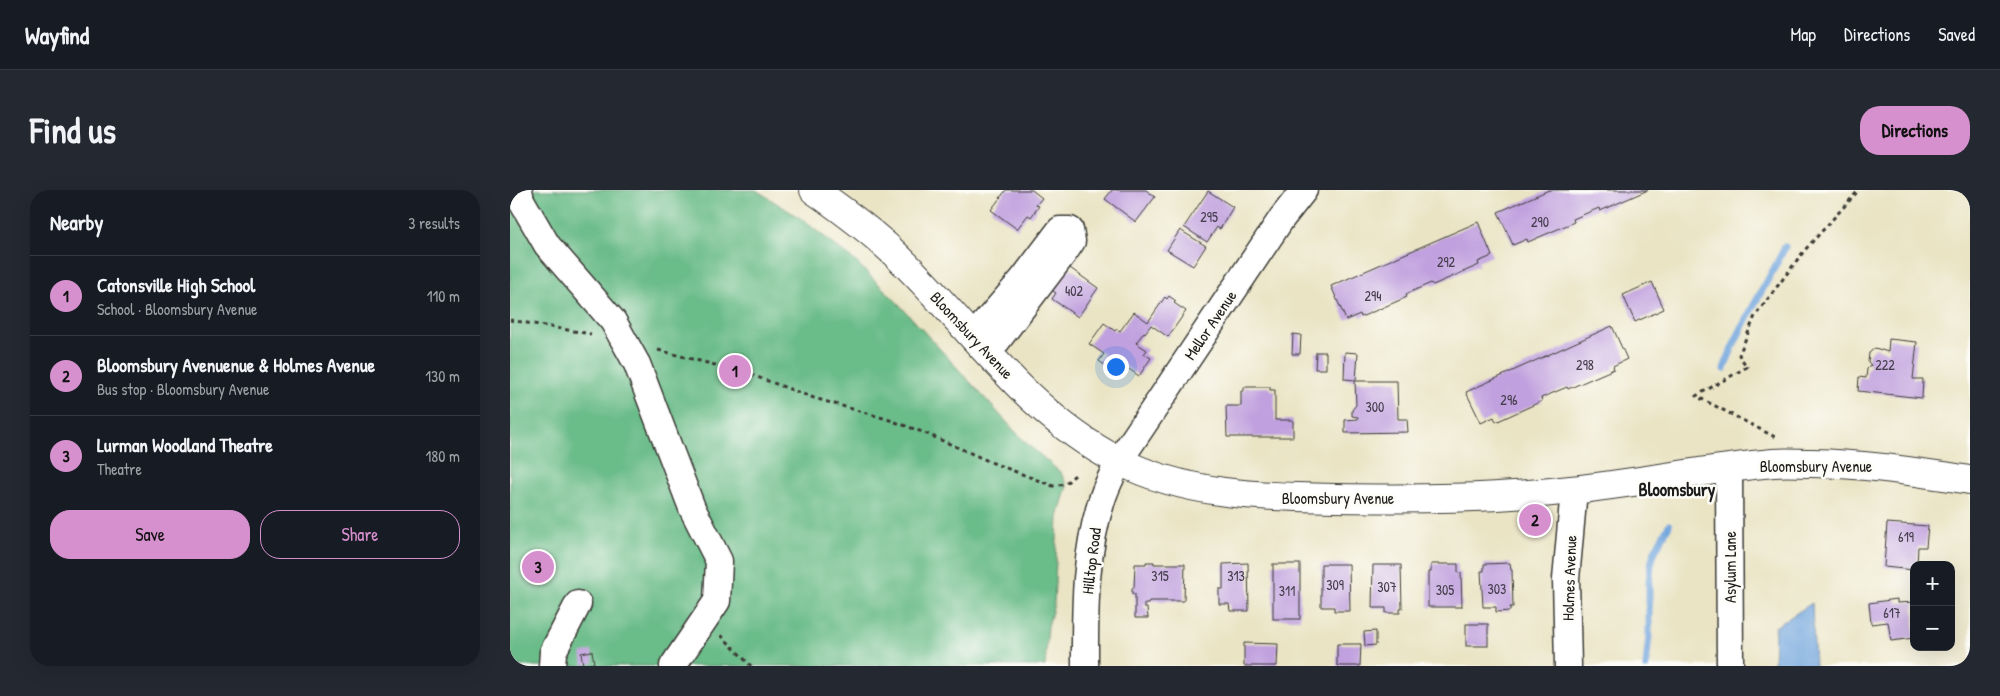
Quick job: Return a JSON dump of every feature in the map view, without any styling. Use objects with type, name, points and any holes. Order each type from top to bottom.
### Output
[{"type":"main road","name":"Bloomsbury Avenue","points":[[814,190],[894,252],[980,345],[1045,411],[1080,439],[1119,461],[1156,476],[1192,487],[1240,495],[1350,498],[1498,497],[1574,490],[1776,463],[1883,467],[1970,480]]},
{"type":"street","points":[[519,190],[521,200],[547,245],[612,321],[637,364],[692,508],[719,561],[717,601],[673,666]]},
{"type":"street","name":"Mellor Avenue","points":[[1119,461],[1282,218],[1304,190]]},
{"type":"street","name":"Hilltop Road","points":[[1085,666],[1086,578],[1092,535],[1102,498],[1119,461]]},
{"type":"street","name":"Asylum Lane","points":[[1729,468],[1730,666]]},
{"type":"street","name":"Holmes Avenue","points":[[1568,666],[1566,579],[1574,490]]},
{"type":"street","points":[[552,666],[552,652],[578,604]]},
{"type":"path","points":[[1775,438],[1696,396],[1747,367],[1739,355],[1755,316],[1804,251],[1859,190]]},
{"type":"path","points":[[510,320],[624,340],[749,374],[814,398],[887,419],[925,433],[992,463],[1053,486],[1065,484],[1075,475]]},
{"type":"path","points":[[706,617],[751,666]]},
{"type":"green space","points":[[510,190],[756,190],[803,220],[855,261],[896,301],[1024,441],[1061,473],[1067,486],[1058,517],[1054,604],[1048,626],[1045,666],[510,666]]},
{"type":"water","points":[[1812,603],[1815,666],[1774,666],[1775,627]]},
{"type":"building","points":[[1006,190],[1032,190],[1042,198],[1036,205],[1039,206],[1031,217],[1028,215],[1017,229],[991,210]]},
{"type":"building","points":[[1112,190],[1146,190],[1155,197],[1136,222],[1105,199]]},
{"type":"building","points":[[1549,190],[1648,190],[1600,211],[1599,208],[1573,219],[1574,222],[1528,242],[1527,239],[1513,245],[1498,212]]},
{"type":"building","points":[[1208,191],[1233,207],[1220,229],[1217,227],[1207,242],[1184,227]]},
{"type":"building","points":[[1478,222],[1492,256],[1478,262],[1479,265],[1433,285],[1431,283],[1406,294],[1407,297],[1361,317],[1360,314],[1346,320],[1331,286]]},
{"type":"building","points":[[1180,230],[1206,246],[1193,266],[1167,250]]},
{"type":"building","points":[[1063,263],[1098,288],[1078,317],[1052,299],[1056,293],[1047,287]]},
{"type":"building","points":[[1652,282],[1664,309],[1635,322],[1623,295]]},
{"type":"building","points":[[1169,296],[1176,301],[1174,303],[1186,311],[1168,337],[1151,325],[1136,343],[1147,350],[1144,354],[1151,358],[1139,376],[1116,360],[1110,369],[1099,361],[1104,354],[1089,344],[1104,323],[1115,331],[1117,329],[1120,331],[1134,312],[1148,322],[1165,297],[1167,299]]},
{"type":"building","points":[[1612,326],[1627,359],[1613,366],[1614,369],[1568,389],[1567,387],[1541,398],[1542,401],[1496,422],[1494,417],[1481,423],[1466,392]]},
{"type":"building","points":[[1293,334],[1301,335],[1300,354],[1292,354]]},
{"type":"building","points":[[1889,339],[1917,342],[1913,379],[1923,379],[1922,398],[1858,391],[1859,377],[1866,378],[1867,369],[1871,365],[1868,362],[1869,353],[1875,348],[1888,352]]},
{"type":"building","points":[[1316,352],[1326,352],[1326,369],[1315,369]]},
{"type":"building","points":[[1345,352],[1358,353],[1356,380],[1344,379]]},
{"type":"building","points":[[1355,381],[1397,381],[1398,419],[1407,419],[1408,432],[1345,433],[1345,420],[1358,419],[1358,417],[1352,416],[1352,410],[1356,405]]},
{"type":"building","points":[[1244,387],[1270,387],[1270,390],[1275,390],[1275,420],[1293,420],[1293,437],[1227,437],[1226,406],[1241,406],[1241,391],[1244,391]]},
{"type":"building","points":[[1887,523],[1928,526],[1926,547],[1918,547],[1917,561],[1910,561],[1910,570],[1884,567]]},
{"type":"building","points":[[1146,562],[1154,562],[1154,564],[1185,564],[1184,601],[1149,601],[1148,604],[1144,604],[1144,608],[1147,608],[1148,618],[1135,618],[1135,594],[1132,594],[1132,588],[1134,588],[1135,564],[1146,564]]},
{"type":"building","points":[[1248,563],[1249,611],[1230,611],[1229,604],[1219,604],[1219,589],[1223,589],[1223,564]]},
{"type":"building","points":[[1510,563],[1512,570],[1513,607],[1510,607],[1510,611],[1496,612],[1496,607],[1483,607],[1481,571],[1484,571],[1484,564]]},
{"type":"building","points":[[1273,564],[1300,564],[1300,619],[1273,619]]},
{"type":"building","points":[[1321,564],[1349,564],[1350,611],[1334,611],[1334,607],[1321,607]]},
{"type":"building","points":[[1431,564],[1458,564],[1458,572],[1461,573],[1462,607],[1428,607],[1428,572],[1431,572]]},
{"type":"building","points":[[1373,565],[1401,565],[1402,609],[1400,609],[1400,613],[1386,613],[1386,608],[1372,608]]},
{"type":"building","points":[[1897,599],[1897,603],[1910,602],[1910,639],[1891,641],[1888,622],[1871,624],[1869,603]]},
{"type":"building","points":[[1466,624],[1488,624],[1488,646],[1466,646]]},
{"type":"building","points":[[1376,631],[1376,645],[1365,646],[1364,632]]},
{"type":"building","points":[[1244,643],[1278,644],[1277,666],[1244,666]]},
{"type":"building","points":[[1337,644],[1361,644],[1360,666],[1337,666]]},
{"type":"building","points":[[592,651],[594,663],[583,665],[581,653]]},
{"type":"waterway","points":[[1724,369],[1745,322],[1785,247]]},
{"type":"waterway","points":[[1646,666],[1651,564],[1654,553],[1669,525]]},
{"type":"place","name":"Catonsville High School","points":[[735,371]]},
{"type":"place","name":"Bloomsbury Avenuenue & Holmes Avenue","points":[[1535,520]]},
{"type":"place","name":"Lurman Woodland Theatre","points":[[538,567]]},
{"type":"district","name":"Bloomsbury","points":[[1677,490]]}]
